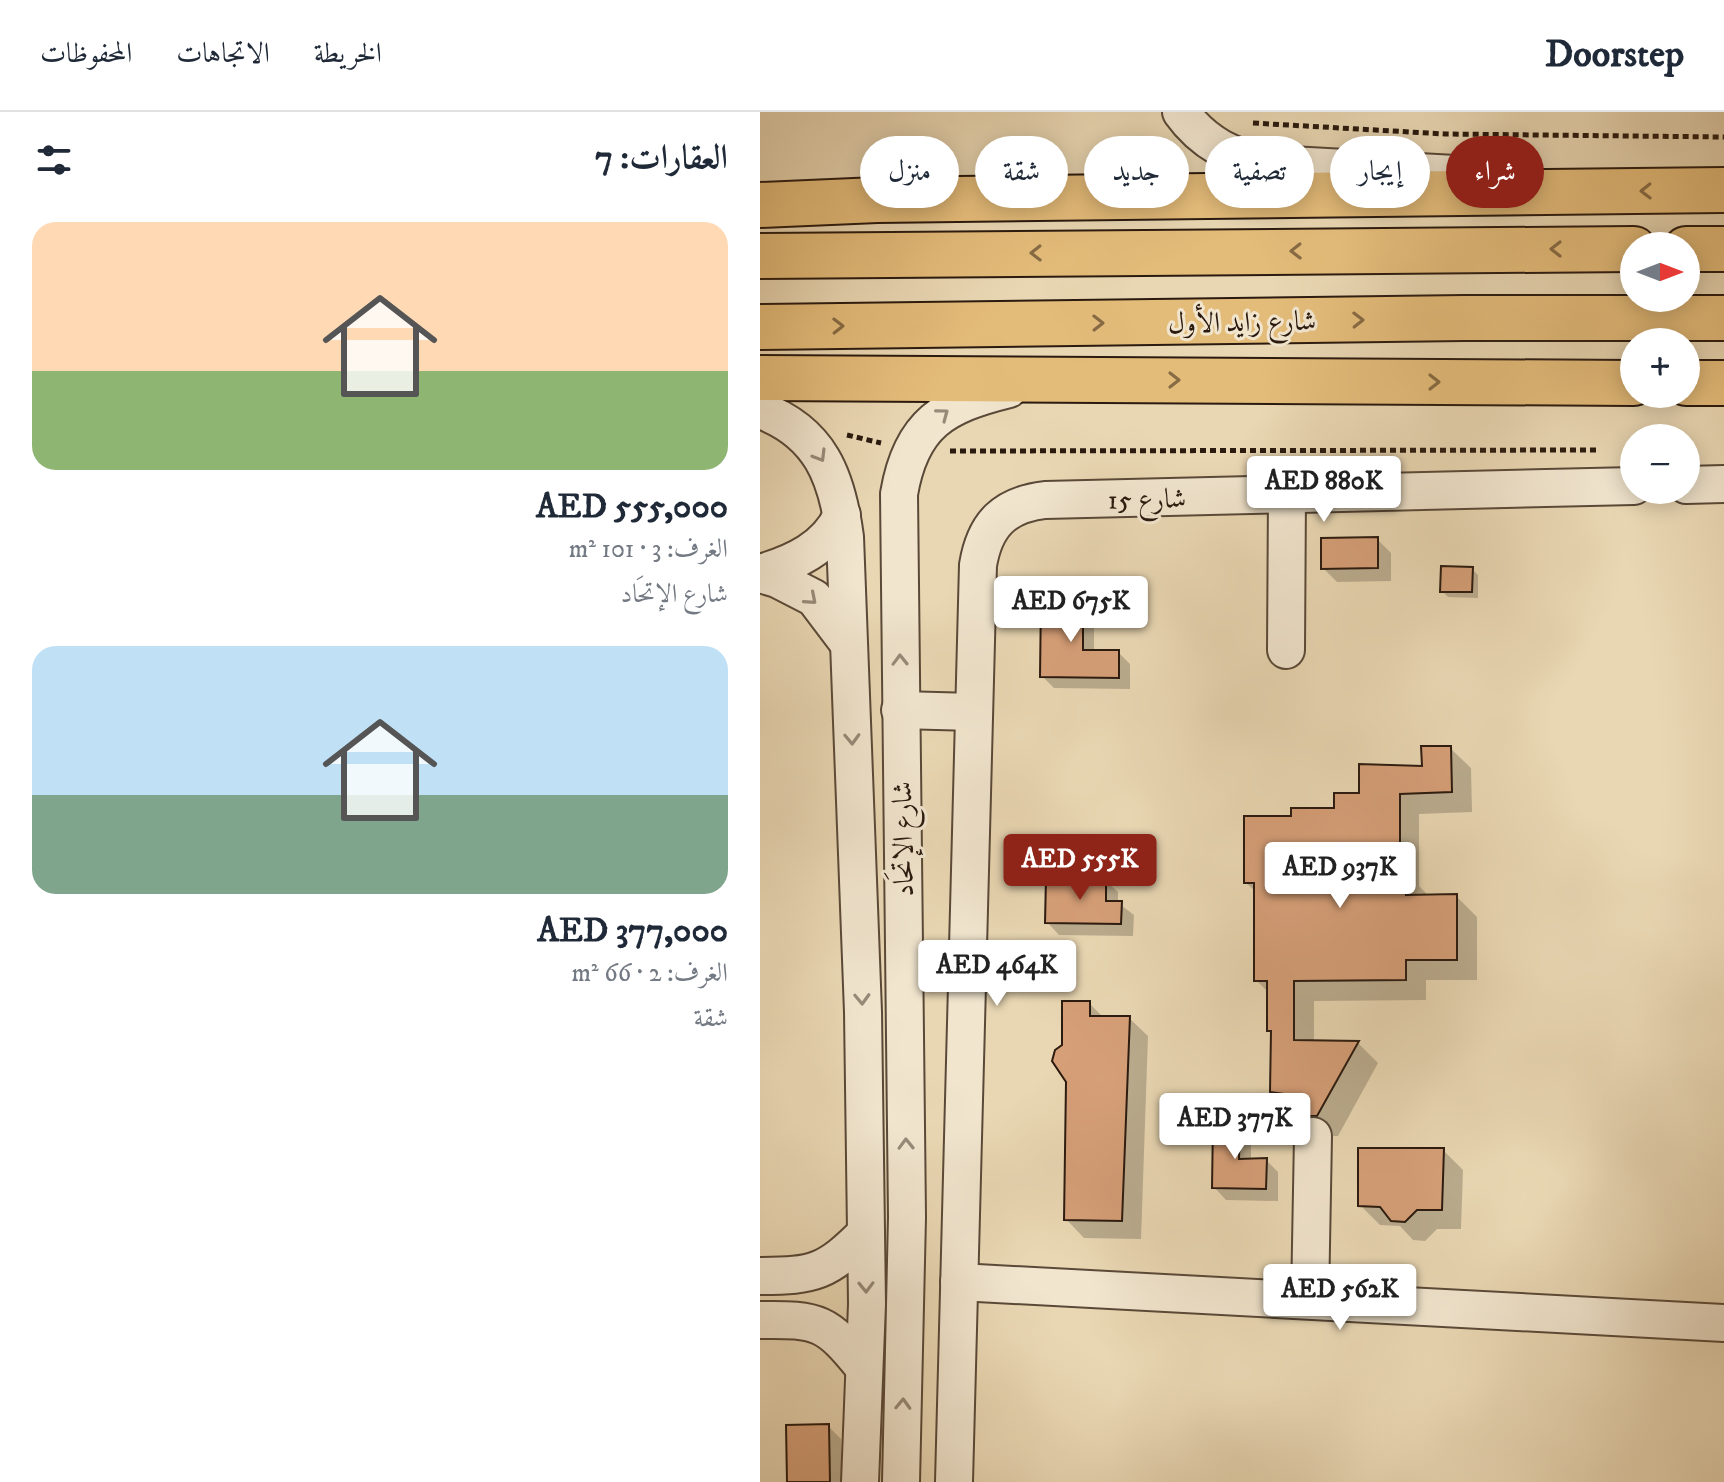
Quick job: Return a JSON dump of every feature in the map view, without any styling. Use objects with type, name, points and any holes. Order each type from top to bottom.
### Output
[{"type":"main road","points":[[1544,193],[1724,190]]},
{"type":"main road","points":[[760,205],[877,200],[1446,194]]},
{"type":"main road","points":[[760,256],[1620,249]]},
{"type":"main road","points":[[1700,249],[1724,249]]},
{"type":"main road","name":"شارع زايد الأول","points":[[760,327],[1464,318],[1724,318]]},
{"type":"main road","points":[[760,378],[1620,383]]},
{"type":"main road","points":[[1700,383],[1724,383]]},
{"type":"street","points":[[1181,112],[1199,134],[1221,150],[1246,161],[1446,173]]},
{"type":"street","name":"شارع الإتحَاد","points":[[901,1482],[907,1217],[898,511],[901,478],[911,450],[933,421],[956,405],[970,398],[1044,380]]},
{"type":"street","name":"شارع الإتحَاد","points":[[760,410],[782,418],[804,434],[831,474],[842,515],[847,561],[863,1012],[866,1233],[860,1482]]},
{"type":"street","points":[[1700,485],[1724,484]]},
{"type":"street","name":"شارع 15","points":[[974,712],[981,547],[999,517],[1020,505],[1045,500],[1620,486]]},
{"type":"street","points":[[1286,650],[1287,494]]},
{"type":"street","points":[[760,574],[818,547],[834,532],[842,515]]},
{"type":"street","points":[[760,574],[787,583],[814,598],[848,643]]},
{"type":"street","points":[[900,710],[974,712],[954,1482]]},
{"type":"street","points":[[1310,1300],[1313,1136]]},
{"type":"street","points":[[760,1276],[793,1276],[827,1267],[841,1259],[866,1233]]},
{"type":"street","points":[[959,1282],[1724,1323]]},
{"type":"street","points":[[760,1320],[804,1321],[828,1329],[843,1341],[864,1368]]},
{"type":"path","points":[[1249,123],[1445,134],[1724,137]]},
{"type":"path","points":[[813,445],[834,432],[911,450],[1602,450]]},
{"type":"building","points":[[1378,537],[1378,568],[1321,569],[1321,538]]},
{"type":"building","points":[[1441,566],[1473,567],[1472,592],[1440,592]]},
{"type":"building","points":[[1041,598],[1083,598],[1083,650],[1119,650],[1119,678],[1040,677]]},
{"type":"building","points":[[1421,746],[1451,746],[1452,792],[1400,794],[1400,870],[1406,870],[1406,895],[1457,894],[1457,960],[1406,960],[1406,980],[1294,981],[1294,1040],[1359,1041],[1317,1116],[1309,1116],[1298,1096],[1270,1092],[1271,1031],[1267,1031],[1267,981],[1254,981],[1254,883],[1244,883],[1244,816],[1291,816],[1291,808],[1334,808],[1334,793],[1359,793],[1359,764],[1422,766]]},
{"type":"building","points":[[1046,877],[1106,878],[1106,901],[1122,901],[1121,924],[1045,923]]},
{"type":"building","points":[[1062,1001],[1090,1001],[1090,1016],[1130,1016],[1122,1221],[1064,1220],[1066,1082],[1052,1061],[1055,1050],[1062,1045]]},
{"type":"building","points":[[1213,1122],[1240,1123],[1239,1159],[1267,1158],[1266,1189],[1212,1188]]},
{"type":"building","points":[[1358,1148],[1444,1148],[1442,1210],[1417,1210],[1405,1222],[1391,1221],[1380,1207],[1358,1206]]},
{"type":"building","points":[[829,1424],[830,1482],[787,1482],[786,1425]]}]
